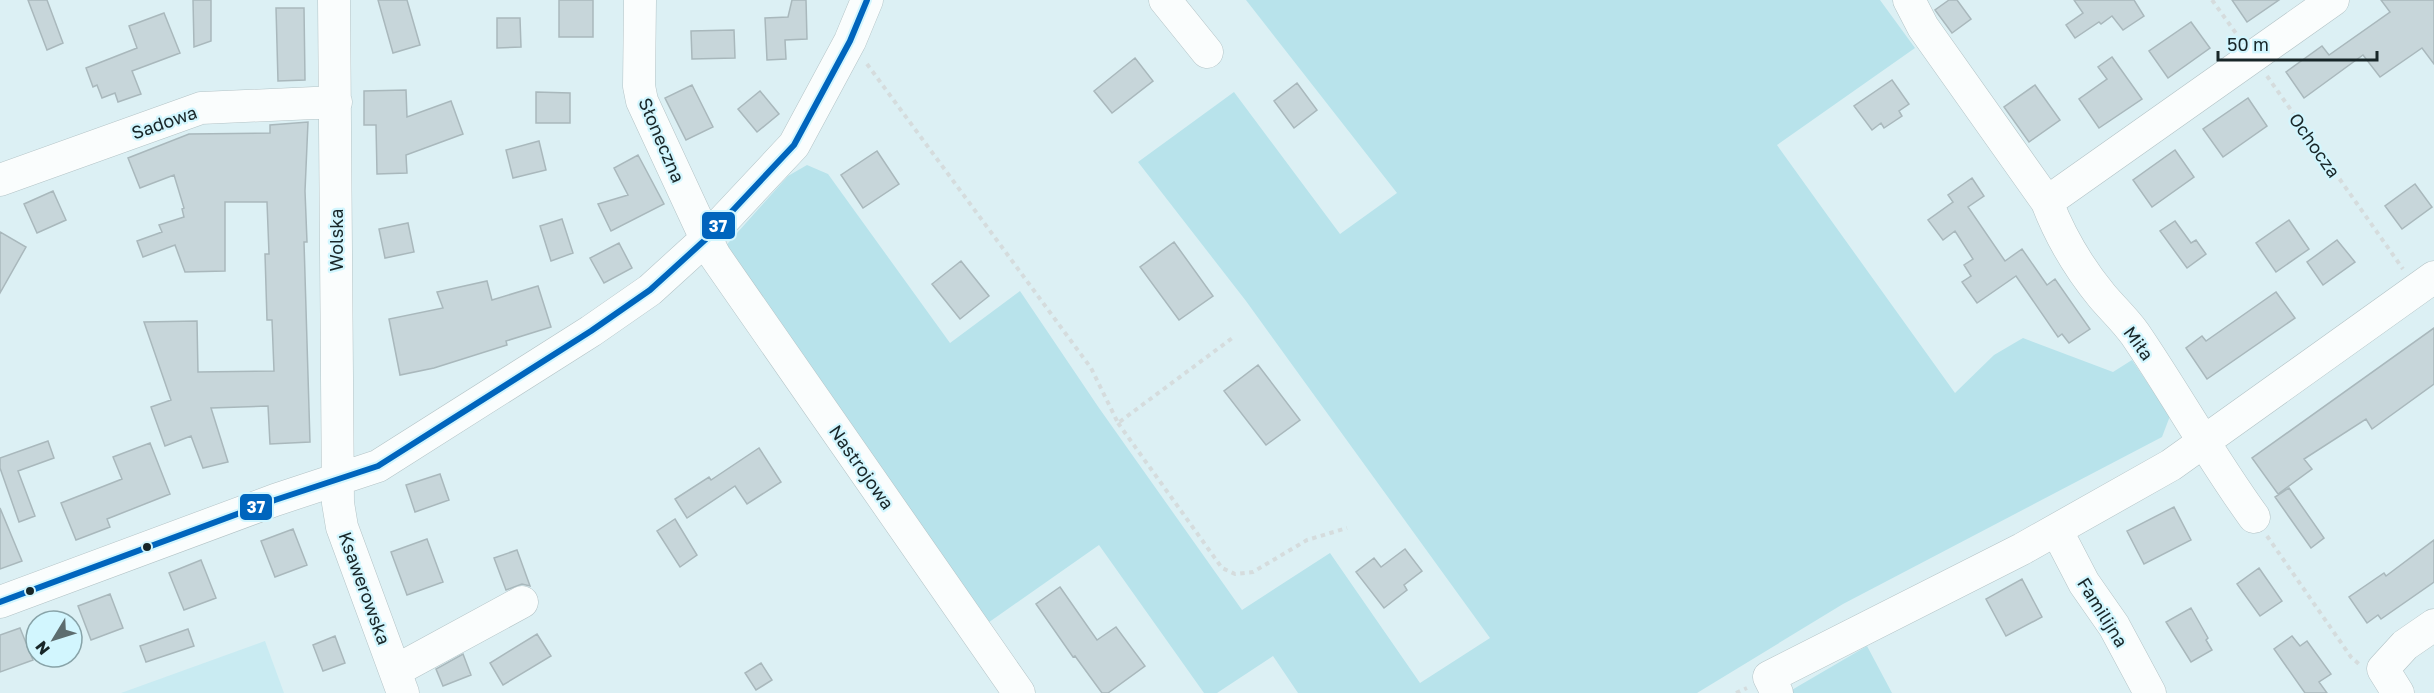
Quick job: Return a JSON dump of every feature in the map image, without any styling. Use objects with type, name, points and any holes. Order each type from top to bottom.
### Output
[{"type":"street","name":"Wolska","points":[[334,0],[337,481]]},
{"type":"street","name":"Słoneczna","points":[[640,0],[639,86],[642,101],[706,239]]},
{"type":"street","points":[[0,602],[300,492],[378,466],[591,331],[650,290],[706,239],[794,145],[850,41],[867,0]]},
{"type":"street","points":[[1165,0],[1207,52]]},
{"type":"street","name":"Miła","points":[[1909,0],[1923,27],[2047,202],[2057,229],[2076,260],[2133,331],[2188,414],[2202,441],[2254,517]]},
{"type":"street","points":[[2047,202],[2333,0]]},
{"type":"street","name":"Sadowa","points":[[0,180],[201,108],[336,102]]},
{"type":"street","name":"Nastrojowa","points":[[706,239],[715,256],[1019,693]]},
{"type":"street","points":[[1777,693],[1769,677],[2057,531],[2171,465],[2426,283]]},
{"type":"street","name":"Ksawerowska","points":[[337,481],[342,527],[399,682]]},
{"type":"street","name":"Familijna","points":[[2057,531],[2084,583],[2114,626],[2150,693]]},
{"type":"street","points":[[399,682],[522,602]]},
{"type":"street","points":[[2390,681],[2405,645],[2434,625]]},
{"type":"path","name":"Ochocza","points":[[2212,0],[2426,283]]},
{"type":"path","points":[[850,41],[1091,368],[1118,423],[1222,568],[1234,574],[1252,572],[1307,540],[1347,528]]},
{"type":"path","points":[[1118,423],[1235,336]]},
{"type":"path","points":[[2254,517],[2351,657],[2364,668],[2390,681]]},
{"type":"shaded area","points":[[1246,0],[1880,0],[1915,48],[1777,145],[1955,393],[1994,355],[2023,338],[2113,372],[2132,360],[2170,416],[2162,437],[1843,604],[1697,693],[1298,693],[1273,656],[1217,693],[1204,693],[1099,545],[985,625],[721,251],[788,176],[807,165],[828,174],[950,343],[1020,291],[1099,408],[1242,610],[1330,553],[1420,683],[1490,638],[1246,301],[1138,162],[1234,92],[1340,234],[1397,193]]},
{"type":"shaded area","points":[[265,641],[284,693],[121,693]]},
{"type":"shaded area","points":[[1867,646],[1892,693],[1791,693],[1790,691]]},
{"type":"building","points":[[28,0],[47,0],[63,43],[47,50]]},
{"type":"building","points":[[193,0],[211,0],[211,41],[194,47]]},
{"type":"building","points":[[378,0],[407,0],[420,45],[393,53]]},
{"type":"building","points":[[559,0],[593,0],[593,37],[559,37]]},
{"type":"building","points":[[792,0],[806,0],[807,39],[785,40],[786,59],[767,60],[765,18],[788,17]]},
{"type":"building","points":[[1949,0],[1957,0],[1971,19],[1952,33],[1935,10]]},
{"type":"building","points":[[2074,0],[2134,0],[2144,16],[2123,30],[2112,16],[2075,38],[2066,25],[2083,13]]},
{"type":"building","points":[[2232,0],[2279,0],[2247,22]]},
{"type":"building","points":[[2381,0],[2434,0],[2434,64],[2422,48],[2380,77],[2363,55],[2304,98],[2286,72],[2322,46],[2329,55],[2390,12]]},
{"type":"building","points":[[276,8],[304,8],[305,80],[278,81]]},
{"type":"building","points":[[164,13],[180,53],[132,71],[141,94],[118,102],[115,93],[102,98],[97,85],[93,87],[86,68],[137,48],[129,26]]},
{"type":"building","points":[[497,18],[520,18],[521,47],[497,48]]},
{"type":"building","points":[[2191,22],[2210,48],[2168,78],[2149,51]]},
{"type":"building","points":[[734,30],[735,58],[692,59],[691,31]]},
{"type":"building","points":[[2112,57],[2142,99],[2099,128],[2079,99],[2107,79],[2098,67]]},
{"type":"building","points":[[1135,58],[1153,81],[1112,113],[1094,91]]},
{"type":"building","points":[[1892,80],[1909,104],[1899,111],[1902,116],[1884,128],[1881,123],[1872,130],[1854,106]]},
{"type":"building","points":[[1297,83],[1317,110],[1294,128],[1274,101]]},
{"type":"building","points":[[692,85],[713,127],[686,140],[665,98]]},
{"type":"building","points":[[2035,85],[2060,120],[2029,142],[2004,107]]},
{"type":"building","points":[[406,90],[407,117],[451,101],[463,134],[406,155],[407,173],[377,174],[376,125],[364,125],[364,91]]},
{"type":"building","points":[[760,91],[779,114],[757,132],[738,109]]},
{"type":"building","points":[[536,92],[570,93],[570,123],[536,123]]},
{"type":"building","points":[[2248,98],[2267,126],[2223,157],[2203,129]]},
{"type":"building","points":[[308,122],[305,191],[307,242],[304,242],[310,442],[270,444],[268,406],[211,408],[228,462],[203,468],[191,436],[165,446],[151,407],[171,400],[144,322],[197,321],[198,372],[274,371],[272,320],[267,320],[265,254],[269,254],[267,202],[225,202],[225,271],[185,272],[175,245],[143,257],[137,241],[162,232],[159,225],[184,217],[182,209],[184,208],[174,175],[140,188],[128,158],[189,134],[270,133],[270,125]]},
{"type":"building","points":[[539,141],[546,170],[513,178],[506,150]]},
{"type":"building","points":[[2175,150],[2194,177],[2152,207],[2133,180]]},
{"type":"building","points":[[877,151],[899,184],[863,208],[841,175]]},
{"type":"building","points":[[638,155],[664,204],[611,231],[598,204],[628,195],[614,168]]},
{"type":"building","points":[[1972,178],[1984,196],[1968,207],[2005,261],[2022,249],[2047,285],[2055,279],[2090,329],[2069,343],[2062,334],[2058,337],[2016,276],[1977,303],[1962,282],[1971,276],[1964,265],[1973,259],[1955,231],[1943,240],[1928,220],[1953,202],[1948,195]]},
{"type":"building","points":[[2415,184],[2432,207],[2402,229],[2385,206]]},
{"type":"building","points":[[53,191],[66,220],[37,233],[24,204]]},
{"type":"building","points":[[562,219],[573,253],[551,261],[540,226]]},
{"type":"building","points":[[2289,220],[2309,249],[2276,272],[2256,243]]},
{"type":"building","points":[[2175,221],[2191,243],[2196,240],[2206,254],[2187,268],[2160,231]]},
{"type":"building","points":[[408,223],[414,252],[385,258],[379,229]]},
{"type":"building","points":[[0,232],[26,247],[0,293]]},
{"type":"building","points":[[2337,240],[2355,262],[2323,285],[2307,262]]},
{"type":"building","points":[[1174,242],[1213,296],[1179,320],[1140,267]]},
{"type":"building","points":[[619,243],[632,268],[604,283],[590,258]]},
{"type":"building","points":[[961,261],[989,296],[960,319],[932,284]]},
{"type":"building","points":[[487,281],[492,300],[538,286],[551,327],[506,341],[507,345],[434,368],[400,375],[389,319],[443,308],[437,292]]},
{"type":"building","points":[[2276,292],[2295,318],[2207,379],[2186,348],[2202,336],[2206,341]]},
{"type":"building","points":[[2434,328],[2434,384],[2372,429],[2366,419],[2304,459],[2312,469],[2278,494],[2252,458]]},
{"type":"building","points":[[1258,365],[1300,420],[1266,445],[1224,391]]},
{"type":"building","points":[[48,441],[54,458],[18,471],[35,516],[19,522],[0,468],[0,458]]},
{"type":"building","points":[[150,443],[170,494],[107,519],[110,527],[76,540],[61,503],[122,479],[113,457]]},
{"type":"building","points":[[759,448],[781,482],[747,504],[735,486],[687,518],[675,499],[709,477],[711,480]]},
{"type":"building","points":[[440,474],[449,500],[415,512],[406,485]]},
{"type":"building","points":[[2289,488],[2324,538],[2311,548],[2275,497]]},
{"type":"building","points":[[2174,507],[2191,540],[2144,564],[2127,531]]},
{"type":"building","points":[[0,508],[22,561],[0,569]]},
{"type":"building","points":[[675,519],[697,555],[680,567],[657,531]]},
{"type":"building","points":[[293,529],[307,565],[275,577],[261,541]]},
{"type":"building","points":[[427,539],[443,582],[407,595],[391,552]]},
{"type":"building","points":[[2434,540],[2434,582],[2381,619],[2378,615],[2367,623],[2349,597],[2384,573],[2386,576]]},
{"type":"building","points":[[1405,549],[1422,571],[1404,585],[1407,590],[1384,608],[1356,572],[1374,558],[1381,567]]},
{"type":"building","points":[[517,550],[530,586],[522,584],[506,590],[494,558]]},
{"type":"building","points":[[201,560],[216,598],[184,610],[169,573]]},
{"type":"building","points":[[2259,568],[2282,601],[2260,616],[2237,584]]},
{"type":"building","points":[[2022,579],[2042,617],[2006,636],[1986,599]]},
{"type":"building","points":[[1060,587],[1097,640],[1116,627],[1145,666],[1108,693],[1102,693],[1075,656],[1073,657],[1036,604]]},
{"type":"building","points":[[110,594],[123,628],[91,640],[84,622],[84,609],[79,609],[78,606]]},
{"type":"building","points":[[2191,608],[2212,650],[2191,662],[2166,622]]},
{"type":"building","points":[[20,628],[24,638],[24,663],[0,672],[0,635]]},
{"type":"building","points":[[188,629],[194,646],[146,662],[140,646]]},
{"type":"building","points":[[537,634],[551,656],[503,685],[490,663]]},
{"type":"building","points":[[335,636],[345,663],[323,671],[313,645]]},
{"type":"building","points":[[2292,636],[2300,646],[2307,641],[2331,674],[2319,682],[2327,693],[2305,693],[2274,649]]},
{"type":"building","points":[[463,654],[471,675],[443,686],[436,669]]},
{"type":"building","points":[[761,663],[772,680],[756,690],[745,673]]},
{"type":"transit line","name":"37","points":[[0,602],[275,500],[378,466],[591,331],[650,290],[706,239],[794,145],[850,41],[867,0]]}]
